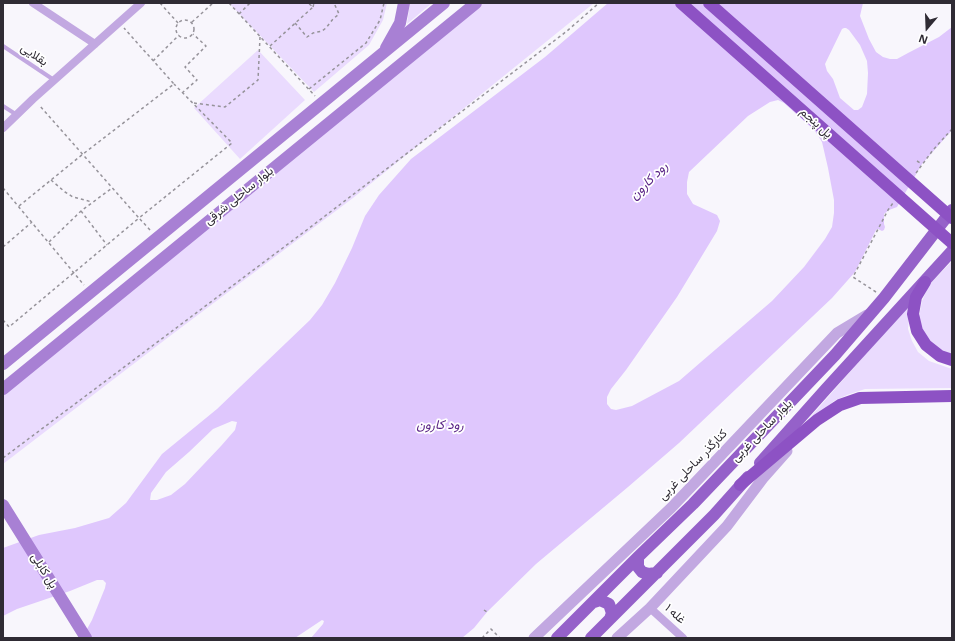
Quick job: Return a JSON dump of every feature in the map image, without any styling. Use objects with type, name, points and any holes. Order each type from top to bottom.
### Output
[{"type":"highway","name":"پل پنجم","points":[[681,3],[952,243]]},
{"type":"highway","name":"پل پنجم","points":[[709,3],[952,218]]},
{"type":"highway","points":[[925,282],[916,297],[913,314],[917,331],[926,345],[940,356],[952,360]]},
{"type":"highway","points":[[740,485],[817,420],[840,405],[860,398],[952,396]]},
{"type":"main road","points":[[384,52],[400,23],[404,3]]},
{"type":"main road","name":"بلوار ساحلی شرقی","points":[[3,364],[444,3]]},
{"type":"main road","name":"بلوار ساحلی شرقی","points":[[3,389],[476,3]]},
{"type":"main road","name":"بلوار ساحلی غربی","points":[[557,638],[693,504],[825,366],[884,298],[952,210]]},
{"type":"main road","name":"بلوار ساحلی غربی","points":[[943,261],[952,247]]},
{"type":"main road","name":"بلوار ساحلی غربی","points":[[591,638],[714,515],[952,251]]},
{"type":"main road","points":[[114,274],[126,290]]},
{"type":"main road","name":"پل کابلی","points":[[3,505],[86,638]]},
{"type":"main road","name":"پل کابلی","points":[[3,520],[78,638]]},
{"type":"main road","points":[[638,557],[637,564],[642,572],[648,574],[657,573]]},
{"type":"main road","points":[[594,602],[603,600],[609,604],[612,613],[610,619]]},
{"type":"street","points":[[33,3],[95,44]]},
{"type":"street","points":[[3,128],[33,99],[141,3]]},
{"type":"street","name":"کنارگذر ساحلی غربی","points":[[534,638],[671,508],[837,333],[871,313]]},
{"type":"street","points":[[617,638],[650,608],[727,526],[764,477],[805,430]]},
{"type":"street","name":"غله ۱","points":[[650,608],[683,638]]},
{"type":"lane","name":"بقلایی","points":[[3,46],[54,81]]},
{"type":"lane","points":[[3,106],[17,115]]},
{"type":"path","points":[[160,3],[178,23]]},
{"type":"path","points":[[192,23],[213,3]]},
{"type":"path","points":[[229,3],[322,103]]},
{"type":"path","points":[[239,14],[250,3]]},
{"type":"path","points":[[308,3],[312,7]]},
{"type":"path","points":[[269,46],[312,7],[314,3]]},
{"type":"path","points":[[295,23],[307,37],[326,28],[339,14],[334,3]]},
{"type":"path","points":[[309,89],[366,44],[380,20],[384,3]]},
{"type":"path","points":[[3,458],[320,220],[561,36],[599,3]]},
{"type":"path","points":[[178,23],[185,20],[192,23]]},
{"type":"path","points":[[3,320],[9,327],[232,143],[182,93],[119,22]]},
{"type":"path","points":[[178,23],[176,31],[179,36],[184,38],[188,38],[193,34],[194,30],[192,23]]},
{"type":"path","points":[[182,93],[198,80],[184,67],[206,46],[193,34]]},
{"type":"path","points":[[153,61],[179,36]]},
{"type":"path","points":[[192,103],[225,107],[258,80],[260,36]]},
{"type":"path","points":[[19,206],[83,154],[174,84]]},
{"type":"path","points":[[33,99],[113,187],[156,239]]},
{"type":"path","points":[[917,161],[922,164]]},
{"type":"path","points":[[50,180],[65,192],[92,202]]},
{"type":"path","points":[[49,242],[81,211],[113,187]]},
{"type":"path","points":[[3,188],[90,293]]},
{"type":"path","points":[[81,211],[107,245]]},
{"type":"path","points":[[3,247],[32,222]]},
{"type":"path","points":[[853,277],[884,298]]},
{"type":"path","points":[[484,638],[483,637],[491,629],[500,638]]},
{"type":"shaded area","points":[[229,3],[387,3],[383,20],[369,45],[314,92]]},
{"type":"shaded area","points":[[410,3],[432,3],[407,24]]},
{"type":"shaded area","points":[[475,3],[594,3],[353,198],[3,464],[3,389]]},
{"type":"shaded area","points":[[258,50],[305,100],[240,159],[194,108]]},
{"type":"shaded area","points":[[952,261],[952,359],[924,340],[919,317],[922,301],[929,285]]},
{"type":"shaded area","points":[[914,299],[908,329],[912,341],[918,352],[929,361],[952,369],[952,388],[865,389],[834,401],[799,430]]},
{"type":"water","name":"رود کارون","points":[[608,3],[863,3],[860,16],[869,39],[876,52],[883,57],[890,59],[897,59],[939,37],[952,27],[952,130],[922,164],[897,207],[884,214],[884,230],[876,230],[855,272],[832,298],[679,443],[536,564],[487,612],[474,628],[462,638],[311,638],[323,624],[324,621],[322,620],[295,638],[82,638],[92,620],[105,588],[106,583],[103,580],[97,580],[17,609],[3,616],[3,548],[39,535],[75,528],[109,518],[126,503],[162,454],[217,409],[310,320],[322,305],[335,283],[352,248],[365,216],[379,195],[411,159],[545,57]],"holes":[[[844,28],[849,30],[860,45],[867,61],[867,94],[862,107],[858,110],[854,110],[840,98],[833,79],[827,71],[825,64],[842,29]],[[778,100],[784,103],[815,131],[822,142],[834,200],[832,227],[804,267],[772,301],[679,381],[632,406],[616,410],[611,409],[607,404],[607,397],[611,389],[677,297],[717,231],[720,221],[717,215],[693,204],[687,194],[689,172],[748,116],[770,102]],[[232,421],[237,422],[235,430],[185,484],[171,495],[157,500],[150,500],[151,493],[166,472],[213,429]]]}]
